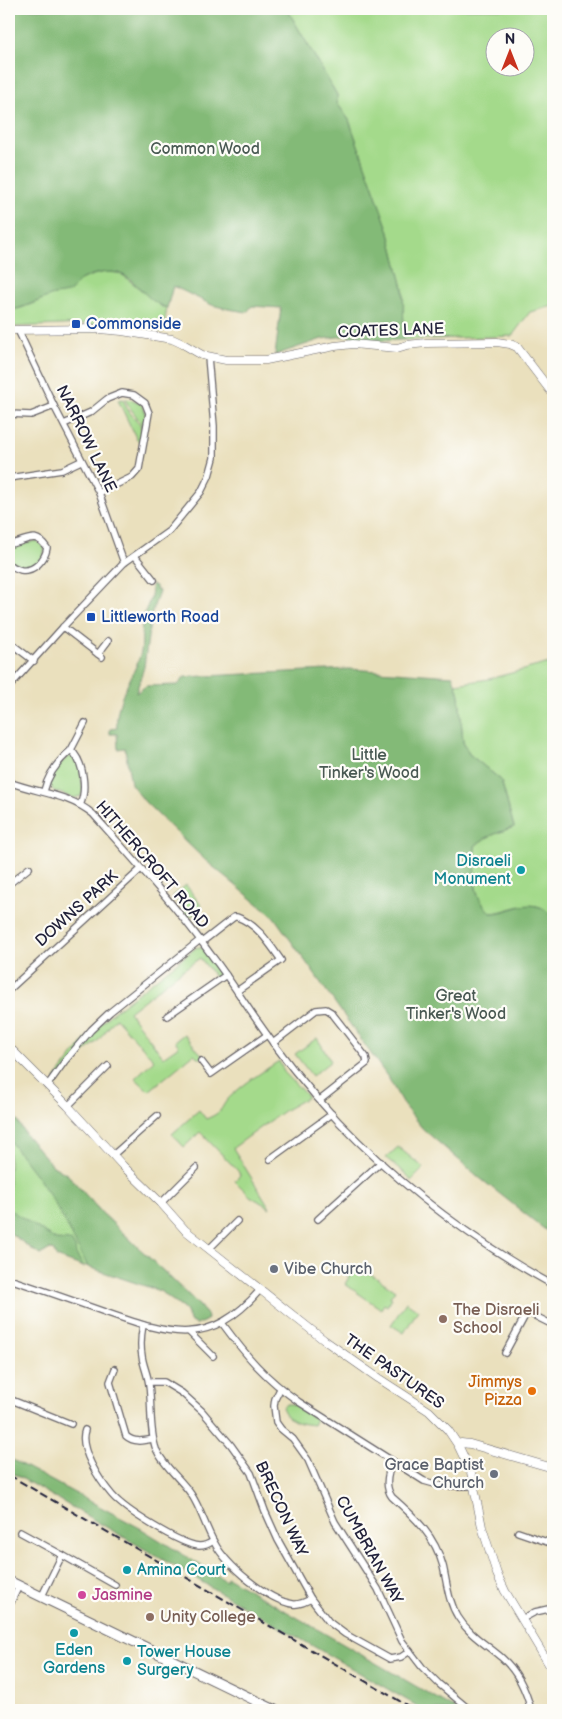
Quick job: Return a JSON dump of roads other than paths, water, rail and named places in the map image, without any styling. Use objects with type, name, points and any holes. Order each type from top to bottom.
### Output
[{"type":"main road","points":[[9,1581],[275,1710]]},
{"type":"street","points":[[9,330],[122,331],[172,339],[208,357],[214,434],[214,458],[209,476],[201,492],[169,531],[124,564],[9,688]]},
{"type":"street","name":"NARROW LANE","points":[[18,330],[81,461],[99,493],[124,564]]},
{"type":"street","name":"COATES LANE","points":[[208,357],[226,360],[266,360],[353,344],[396,348],[426,343],[497,342],[517,347],[553,394]]},
{"type":"street","points":[[64,424],[91,412],[107,399],[122,394],[134,395],[145,403],[149,413],[139,468],[132,477],[99,493]]},
{"type":"street","points":[[9,414],[31,415],[54,406]]},
{"type":"street","points":[[9,478],[62,470],[81,461]]},
{"type":"street","points":[[9,544],[38,538],[47,548],[46,556],[34,567],[21,570],[9,565]]},
{"type":"street","points":[[135,556],[154,580]]},
{"type":"street","points":[[63,628],[100,655],[108,641]]},
{"type":"street","points":[[9,642],[34,660]]},
{"type":"street","points":[[44,792],[49,774],[71,750],[85,723]]},
{"type":"street","name":"HITHERCROFT ROAD","points":[[71,750],[77,757],[84,789],[80,806]]},
{"type":"street","name":"HITHERCROFT ROAD","points":[[9,782],[44,792],[80,806],[93,814],[201,941],[273,1043],[332,1114],[400,1180],[427,1203],[511,1261],[553,1285]]},
{"type":"street","points":[[9,884],[29,868]]},
{"type":"street","name":"DOWNS PARK","points":[[9,990],[141,869]]},
{"type":"street","name":"HITHERCROFT ROAD","points":[[201,941],[234,917],[237,917],[256,929],[281,960],[237,991]]},
{"type":"street","points":[[47,1086],[91,1030],[110,1012],[201,941]]},
{"type":"street","points":[[167,1016],[226,975]]},
{"type":"street","points":[[273,1043],[316,1010],[326,1008],[331,1012],[366,1057],[368,1063],[320,1100]]},
{"type":"street","points":[[200,1061],[212,1074],[267,1035]]},
{"type":"street","name":"THE PASTURES","points":[[9,1047],[68,1106],[185,1230],[210,1248],[260,1290],[378,1378],[429,1411],[448,1430],[458,1445],[471,1472],[488,1552],[505,1591],[553,1670]]},
{"type":"street","points":[[68,1106],[108,1066]]},
{"type":"street","points":[[270,1159],[332,1114]]},
{"type":"street","points":[[113,1155],[157,1116]]},
{"type":"street","points":[[318,1219],[381,1162]]},
{"type":"street","points":[[161,1203],[196,1168]]},
{"type":"street","points":[[210,1248],[237,1222]]},
{"type":"street","points":[[9,1279],[143,1325],[160,1330],[189,1332],[207,1329],[222,1323],[239,1312],[260,1290]]},
{"type":"street","points":[[505,1353],[527,1312],[553,1325]]},
{"type":"street","points":[[222,1323],[255,1366],[280,1388],[393,1462],[424,1481],[453,1487],[474,1486]]},
{"type":"street","points":[[143,1325],[142,1355],[149,1382],[154,1439],[160,1457],[187,1488],[197,1503],[213,1541],[237,1571],[261,1589],[291,1604],[298,1604],[311,1599]]},
{"type":"street","points":[[189,1332],[212,1356]]},
{"type":"street","points":[[115,1369],[110,1382],[126,1436],[136,1441],[154,1439]]},
{"type":"street","name":"BRECON WAY","points":[[149,1382],[164,1382],[182,1393],[202,1411],[231,1445],[250,1473],[272,1527],[311,1599],[322,1615],[336,1627],[390,1659],[401,1657],[410,1651]]},
{"type":"street","name":"CUMBRIAN WAY","points":[[280,1388],[274,1406],[276,1422],[293,1439],[308,1460],[336,1522],[378,1589],[402,1641],[422,1667],[470,1710]]},
{"type":"street","points":[[9,1399],[71,1424]]},
{"type":"street","points":[[85,1430],[83,1434],[88,1457],[112,1496],[157,1527],[190,1543],[199,1546],[213,1541]]},
{"type":"street","points":[[458,1445],[461,1443],[470,1444],[553,1468]]},
{"type":"street","points":[[393,1462],[387,1481],[389,1493],[429,1534],[441,1558],[449,1596],[458,1617],[471,1634],[501,1657],[513,1670],[522,1686],[531,1710]]},
{"type":"street","points":[[20,1532],[115,1585]]},
{"type":"street","points":[[518,1532],[553,1544]]},
{"type":"street","points":[[42,1596],[62,1555]]},
{"type":"street","points":[[9,1606],[19,1586]]},
{"type":"street","points":[[522,1619],[535,1612],[553,1608]]},
{"type":"railway","points":[[9,1475],[415,1710]]},
{"type":"place","name":"Commonside","points":[[76,324]]},
{"type":"place","name":"Littleworth Road","points":[[91,617]]},
{"type":"place","name":"Disraeli Monument","points":[[521,870]]},
{"type":"place","name":"Vibe Church","points":[[274,1269]]},
{"type":"place","name":"The Disraeli School","points":[[443,1319]]},
{"type":"place","name":"Jimmys Pizza","points":[[532,1391]]},
{"type":"place","name":"Grace Baptist Church","points":[[494,1474]]},
{"type":"place","name":"Amina Court","points":[[127,1570]]},
{"type":"place","name":"Jasmine","points":[[82,1595]]},
{"type":"place","name":"Unity College","points":[[150,1617]]},
{"type":"place","name":"Eden Gardens","points":[[74,1633]]},
{"type":"place","name":"Tower House Surgery","points":[[127,1661]]},
{"type":"park label","name":"Common Wood","points":[[205,149]]},
{"type":"park label","name":"Little Tinker's Wood","points":[[369,764]]},
{"type":"park label","name":"Great Tinker's Wood","points":[[456,1005]]}]
